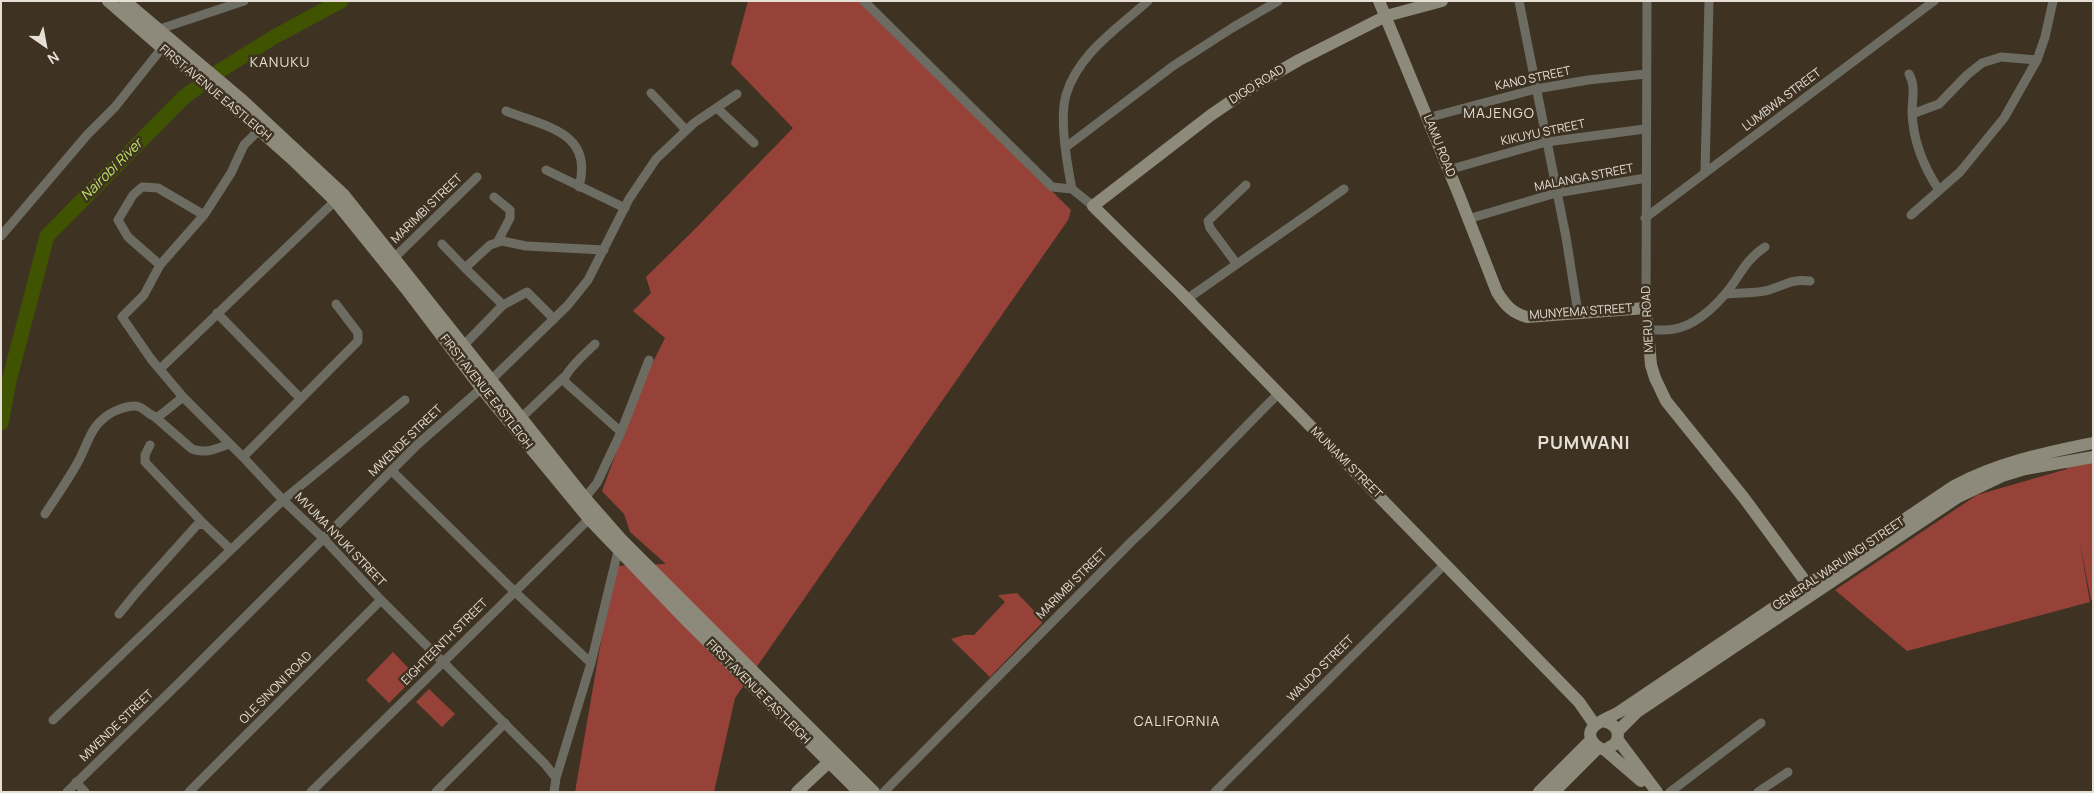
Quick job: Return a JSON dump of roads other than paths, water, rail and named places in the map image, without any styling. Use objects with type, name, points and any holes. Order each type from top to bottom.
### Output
[{"type":"main road","name":"FIRST AVENUE EASTLEIGH","points":[[108,1],[162,48],[202,73]]},
{"type":"main road","name":"FIRST AVENUE EASTLEIGH","points":[[125,1],[224,92],[259,130],[335,201],[593,515],[618,551],[859,792]]},
{"type":"main road","name":"LAMU ROAD","points":[[1380,1],[1497,292]]},
{"type":"main road","name":"DIGO ROAD","points":[[1092,206],[1211,115],[1252,87],[1306,56],[1386,16],[1442,1]]},
{"type":"main road","name":"FIRST AVENUE EASTLEIGH","points":[[224,92],[247,104],[344,195],[463,346],[486,384],[521,418],[585,498],[593,515],[621,539],[874,792]]},
{"type":"main road","name":"MUNIAMI STREET","points":[[1092,206],[1186,299],[1599,723]]},
{"type":"main road","name":"MUNYEMA STREET","points":[[1497,292],[1506,306],[1527,317],[1646,308]]},
{"type":"main road","name":"MERU ROAD","points":[[1646,308],[1651,365],[1666,401],[1744,498],[1808,586]]},
{"type":"main road","name":"GENERAL WARUINGI STREET","points":[[1599,723],[1619,712],[1808,586],[1928,502],[1972,476],[2026,457],[2093,443]]},
{"type":"main road","name":"GENERAL WARUINGI STREET","points":[[1618,735],[1627,720],[1644,707],[1958,497],[1981,485],[2017,472],[2093,457]]},
{"type":"main road","points":[[1599,723],[1612,724],[1656,792],[1598,746],[1590,733],[1599,723]]},
{"type":"main road","points":[[1539,792],[1598,746],[1612,747],[1618,735]]},
{"type":"main road","points":[[1554,792],[1598,746]]},
{"type":"main road","points":[[797,792],[829,762]]},
{"type":"street","points":[[158,30],[244,1]]},
{"type":"street","points":[[864,1],[1052,187],[1072,189],[1092,206]]},
{"type":"street","points":[[1072,189],[1063,127],[1066,95],[1078,69],[1094,49],[1148,1]]},
{"type":"street","points":[[1066,147],[1173,66],[1278,1]]},
{"type":"street","points":[[1519,1],[1578,313]]},
{"type":"street","name":"MERU ROAD","points":[[1646,308],[1645,129],[1647,1]]},
{"type":"street","points":[[1705,173],[1709,1]]},
{"type":"street","name":"LUMBWA STREET","points":[[1645,218],[1934,1]]},
{"type":"street","points":[[1911,215],[1960,172],[2004,118],[2037,60],[2045,37],[2053,1]]},
{"type":"street","points":[[1,236],[87,135],[115,107],[162,48]]},
{"type":"street","points":[[1912,114],[1939,104],[1967,75],[1982,63],[2001,57],[2037,60]]},
{"type":"street","name":"KANO STREET","points":[[1428,118],[1536,89],[1588,80],[1646,74]]},
{"type":"street","points":[[1909,74],[1914,86],[1912,114],[1916,144],[1921,160],[1938,190]]},
{"type":"street","points":[[651,93],[686,130]]},
{"type":"street","name":"MWENDE STREET","points":[[67,792],[418,444],[554,320],[588,280],[625,208],[656,159],[686,130],[737,94]]},
{"type":"street","points":[[717,108],[754,143]]},
{"type":"street","points":[[506,110],[560,132],[574,142],[579,149],[583,167],[579,187]]},
{"type":"street","name":"KIKUYU STREET","points":[[1448,170],[1546,142],[1645,129]]},
{"type":"street","points":[[204,214],[158,188],[142,187],[133,195],[118,220],[128,238],[160,264],[204,214],[230,173],[244,145],[259,130]]},
{"type":"street","points":[[546,170],[625,208]]},
{"type":"street","name":"MARIMBI STREET","points":[[394,258],[477,177]]},
{"type":"street","name":"MALANGA STREET","points":[[1468,218],[1556,194],[1646,178]]},
{"type":"street","points":[[1236,264],[1210,228],[1208,221],[1246,185]]},
{"type":"street","points":[[1186,299],[1344,189]]},
{"type":"street","points":[[466,268],[490,245],[498,241],[510,218],[510,210],[494,197]]},
{"type":"street","points":[[160,369],[335,201]]},
{"type":"street","points":[[498,241],[526,246],[604,250]]},
{"type":"street","points":[[442,244],[503,305]]},
{"type":"street","points":[[1648,330],[1677,329],[1704,314],[1726,294],[1747,261],[1765,247]]},
{"type":"street","name":"MVUMA NYUKI STREET","points":[[160,264],[144,295],[122,317],[151,359],[183,397],[283,500],[324,539],[381,600],[505,723],[556,778]]},
{"type":"street","points":[[1726,294],[1770,290],[1785,283],[1797,280],[1810,280]]},
{"type":"street","points":[[463,346],[503,305],[527,292],[554,320]]},
{"type":"street","points":[[243,457],[358,341],[359,337],[355,328],[336,304]]},
{"type":"street","points":[[217,313],[300,398]]},
{"type":"street","points":[[521,418],[595,344]]},
{"type":"street","points":[[585,498],[597,483],[621,432],[649,360]]},
{"type":"street","points":[[564,377],[565,382],[621,432]]},
{"type":"street","name":"MARIMBI STREET","points":[[884,792],[1119,554],[1174,502],[1206,466],[1278,394]]},
{"type":"street","points":[[155,417],[162,416],[183,397]]},
{"type":"street","points":[[53,720],[283,500],[405,400]]},
{"type":"street","points":[[45,514],[78,462],[96,427],[102,419],[118,411],[139,406],[155,417],[192,449],[204,452],[229,444]]},
{"type":"street","points":[[150,445],[145,455],[145,462],[230,549]]},
{"type":"street","points":[[392,470],[514,591],[591,663]]},
{"type":"street","name":"EIGHTEENTH STREET","points":[[311,792],[593,515]]},
{"type":"street","points":[[119,614],[198,525],[204,524]]},
{"type":"street","points":[[554,792],[556,778],[591,663],[618,551]]},
{"type":"street","name":"WAUDO STREET","points":[[1215,792],[1444,564]]},
{"type":"street","name":"OLE SINONI ROAD","points":[[189,792],[381,600]]},
{"type":"street","points":[[436,792],[505,723]]},
{"type":"street","points":[[1670,792],[1761,723]]},
{"type":"street","points":[[1758,792],[1788,772]]},
{"type":"street","points":[[76,782],[85,792]]},
{"type":"waterway","name":"Nairobi River","points":[[1,423],[9,381],[47,236],[184,97],[221,70],[274,37],[341,1]]},
{"type":"district","name":"KANUKU","points":[[280,63]]},
{"type":"district","name":"MAJENGO","points":[[1499,114]]},
{"type":"district","name":"PUMWANI","points":[[1584,444]]},
{"type":"district","name":"CALIFORNIA","points":[[1177,722]]}]
